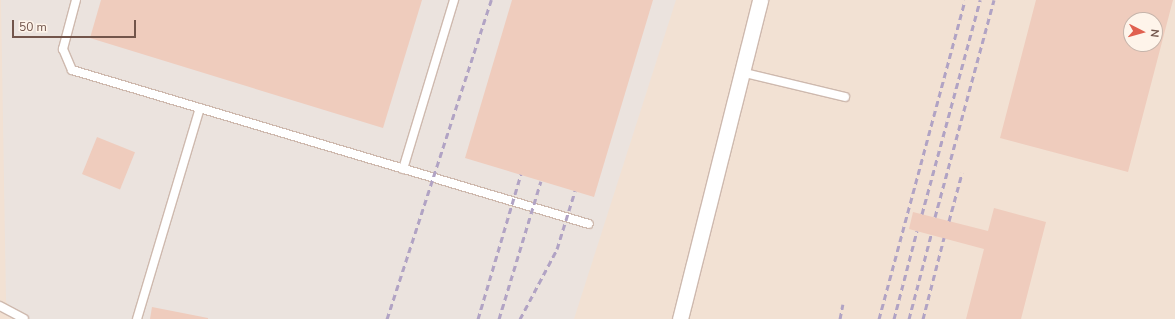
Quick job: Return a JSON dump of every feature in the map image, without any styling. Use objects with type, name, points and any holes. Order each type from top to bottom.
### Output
[{"type":"street","points":[[680,319],[740,72],[760,0]]},
{"type":"lane","points":[[76,0],[63,49],[72,70],[589,224]]},
{"type":"lane","points":[[403,169],[454,0]]},
{"type":"lane","points":[[740,72],[845,97]]},
{"type":"lane","points":[[137,319],[200,108]]},
{"type":"lane","points":[[0,306],[24,319]]},
{"type":"shaded area","points":[[0,0],[1175,0],[1175,319],[0,319]]},
{"type":"shaded area","points":[[1,0],[676,0],[574,319],[24,319],[6,302]]},
{"type":"building","points":[[101,0],[422,0],[383,128],[90,38]]},
{"type":"building","points":[[512,0],[653,0],[594,197],[465,158]]},
{"type":"building","points":[[1036,0],[1173,0],[1163,38],[1163,12],[1123,12],[1123,52],[1159,52],[1128,172],[1000,138]]},
{"type":"building","points":[[97,137],[135,152],[120,189],[82,174]]},
{"type":"building","points":[[994,208],[1046,222],[1021,319],[966,319],[984,249],[909,229],[913,212],[988,231]]},
{"type":"building","points":[[152,307],[208,318],[208,319],[150,319]]},
{"type":"railway","points":[[387,319],[491,0]]},
{"type":"railway","points":[[879,319],[965,0]]},
{"type":"railway","points":[[922,214],[980,0]]},
{"type":"railway","points":[[935,217],[994,0]]},
{"type":"railway","points":[[949,221],[962,173]]},
{"type":"railway","points":[[478,319],[521,174]]},
{"type":"railway","points":[[499,319],[541,181]]},
{"type":"railway","points":[[520,319],[557,249],[575,191]]},
{"type":"railway","points":[[894,319],[917,231]]},
{"type":"railway","points":[[909,319],[931,235]]},
{"type":"railway","points":[[923,319],[944,238]]},
{"type":"railway","points":[[840,319],[843,304]]}]
